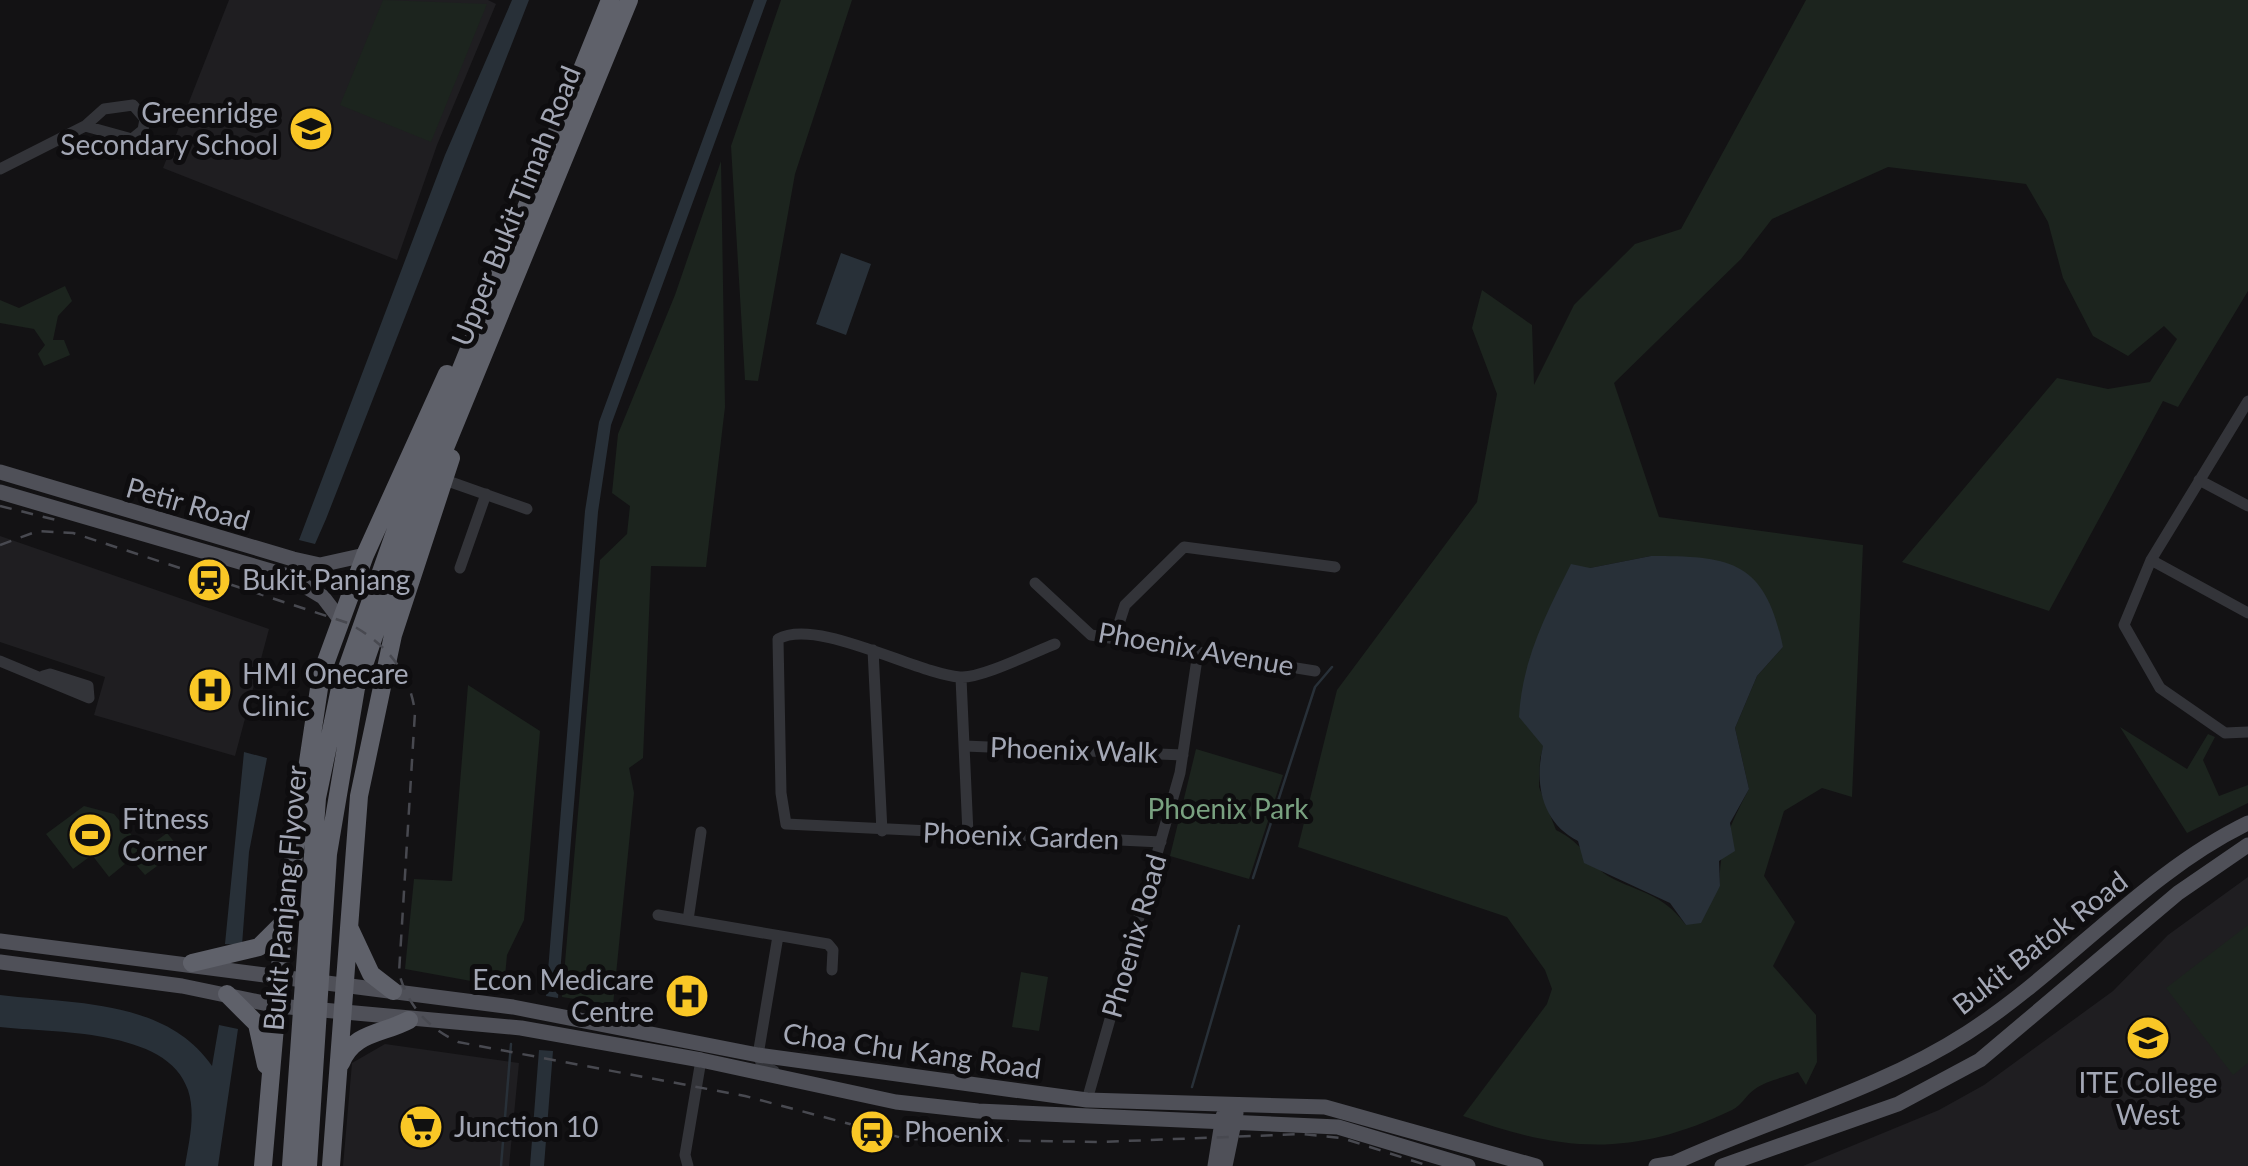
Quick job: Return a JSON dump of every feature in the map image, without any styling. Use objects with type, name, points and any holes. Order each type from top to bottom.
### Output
[{"type":"highway","name":"Upper Bukit Timah Road","points":[[532,194],[610,0]]},
{"type":"highway","name":"Upper Bukit Timah Road","points":[[454,433],[629,0]]},
{"type":"highway","name":"Bukit Panjang Flyover","points":[[291,1166],[317,798],[340,688],[532,194]]},
{"type":"highway","points":[[263,1166],[284,922],[321,676],[365,555],[516,211],[532,194]]},
{"type":"highway","name":"Bukit Panjang Flyover","points":[[308,1166],[334,801],[356,688],[400,539],[454,433]]},
{"type":"highway","points":[[330,1166],[359,796],[393,634],[446,480],[454,433]]},
{"type":"highway","points":[[287,899],[300,910],[326,916],[337,909],[350,887]]},
{"type":"highway","points":[[192,963],[259,947],[284,922]]},
{"type":"highway","points":[[348,924],[371,974],[392,991]]},
{"type":"highway","points":[[227,994],[257,1024],[269,1080]]},
{"type":"highway","points":[[337,1073],[351,1044],[409,1020]]},
{"type":"main road","name":"Petir Road","points":[[0,472],[243,547],[320,564],[365,555]]},
{"type":"main road","points":[[0,504],[40,502],[40,484]]},
{"type":"main road","name":"Petir Road","points":[[0,492],[250,564],[310,588],[339,618]]},
{"type":"main road","points":[[243,547],[251,555],[250,564]]},
{"type":"main road","name":"Bukit Batok Road","points":[[1682,1163],[1887,1076],[1966,1034],[2180,866],[2248,824]]},
{"type":"main road","name":"Bukit Batok Road","points":[[1722,1166],[1748,1161],[1898,1104],[1980,1060],[2178,892],[2248,846]]},
{"type":"main road","points":[[2102,929],[2126,930],[2143,924]]},
{"type":"main road","name":"Choa Chu Kang Road","points":[[0,941],[530,1010],[758,1055],[943,1082],[1087,1100],[1353,1112],[1536,1166]]},
{"type":"main road","name":"Choa Chu Kang Road","points":[[0,962],[227,994],[278,1006],[521,1028],[700,1060],[896,1102],[1338,1128],[1468,1166]]},
{"type":"main road","points":[[896,1102],[918,1096],[914,1084],[900,1076]]},
{"type":"main road","points":[[943,1082],[932,1087],[931,1098],[953,1108]]},
{"type":"main road","points":[[1225,1166],[1230,1104]]},
{"type":"main road","points":[[1190,1118],[1220,1144]]},
{"type":"main road","points":[[1214,1166],[1229,1122]]},
{"type":"main road","points":[[1656,1166],[1682,1163]]},
{"type":"street","points":[[0,170],[85,126],[92,116],[121,104],[133,105],[145,119],[140,134],[132,138],[85,126]]},
{"type":"street","points":[[2248,401],[2151,560],[2126,613],[2128,637],[2165,692],[2225,733],[2248,732]]},
{"type":"street","points":[[446,480],[527,509]]},
{"type":"street","points":[[2200,480],[2248,506]]},
{"type":"street","points":[[460,568],[486,494]]},
{"type":"street","points":[[1114,639],[1127,602],[1184,546],[1331,566],[1324,583]]},
{"type":"street","points":[[2151,560],[2248,614]]},
{"type":"street","name":"Phoenix Avenue","points":[[1035,583],[1091,635],[1315,671]]},
{"type":"street","name":"Phoenix Garden","points":[[962,678],[822,638],[785,636],[778,640],[783,816],[795,828],[1161,842]]},
{"type":"street","points":[[962,678],[1055,644]]},
{"type":"street","name":"Phoenix Garden","points":[[874,650],[882,831]]},
{"type":"street","name":"Phoenix Road","points":[[1087,1100],[1183,755],[1198,652]]},
{"type":"street","points":[[2,663],[43,676]]},
{"type":"street","name":"Phoenix Walk","points":[[962,678],[968,834]]},
{"type":"street","name":"Phoenix Walk","points":[[965,746],[1183,755]]},
{"type":"street","points":[[688,920],[702,832]]},
{"type":"street","points":[[658,915],[832,946],[832,970]]},
{"type":"street","points":[[778,936],[758,1055],[762,1065],[791,1078]]},
{"type":"street","points":[[688,1166],[685,1155],[700,1060]]},
{"type":"shaded area","name":"Greenridge Secondary School","points":[[229,0],[488,0],[496,4],[437,145],[397,260],[163,168]]},
{"type":"shaded area","points":[[512,0],[529,0],[326,519],[315,544],[299,540],[445,155]]},
{"type":"shaded area","points":[[754,0],[767,0],[611,425],[598,512],[558,998],[546,996],[585,511],[599,422]]},
{"type":"shaded area","points":[[841,253],[871,264],[846,335],[816,324]]},
{"type":"shaded area","points":[[0,536],[269,629],[235,756],[94,715],[105,677],[0,642]]},
{"type":"shaded area","points":[[1651,556],[1703,558],[1741,569],[1766,596],[1783,647],[1757,676],[1735,728],[1749,789],[1730,823],[1735,851],[1719,861],[1720,886],[1701,923],[1686,925],[1670,903],[1584,863],[1578,841],[1556,824],[1549,813],[1541,788],[1543,746],[1519,717],[1530,657],[1571,564],[1590,568]]},
{"type":"shaded area","points":[[244,752],[267,758],[249,852],[242,945],[225,944]]},
{"type":"shaded area","name":"ITE College West","points":[[2248,877],[2248,1166],[1803,1166],[1939,1110],[1984,1085],[2113,991],[2168,935]]},
{"type":"shaded area","points":[[0,995],[87,1004],[144,1016],[193,1044],[212,1066],[219,1025],[238,1029],[218,1166],[185,1166],[191,1128],[188,1090],[176,1070],[158,1055],[106,1038],[0,1027]]},
{"type":"shaded area","points":[[385,1044],[519,1063],[509,1166],[343,1166],[352,1063]]},
{"type":"shaded area","points":[[539,1050],[553,1051],[544,1166],[530,1166]]},
{"type":"green space","points":[[383,0],[487,4],[431,142],[340,105]]},
{"type":"green space","points":[[781,0],[852,0],[795,174],[758,381],[745,380],[731,146]]},
{"type":"green space","points":[[1806,0],[2248,0],[2248,291],[2178,407],[2163,401],[2049,611],[1902,562],[2057,378],[2108,389],[2150,382],[2177,339],[2164,326],[2128,356],[2093,336],[2063,278],[2048,222],[2026,184],[1888,167],[1772,219],[1741,259],[1614,383],[1659,517],[1863,545],[1852,797],[1822,788],[1784,811],[1764,876],[1795,922],[1773,966],[1816,1015],[1817,1062],[1806,1085],[1798,1072],[1776,1079],[1755,1089],[1732,1110],[1663,1136],[1630,1142],[1567,1143],[1463,1116],[1547,1004],[1552,989],[1545,970],[1507,917],[1298,847],[1337,690],[1477,502],[1497,394],[1472,328],[1482,290],[1532,325],[1534,385],[1574,305],[1635,244],[1681,229]],"holes":[[[1651,556],[1783,647],[1757,676],[1735,728],[1749,789],[1724,847],[1720,886],[1686,925],[1659,900],[1608,876],[1556,830],[1539,787],[1540,759],[1590,568]]]},
{"type":"green space","points":[[721,161],[725,407],[706,567],[651,566],[643,758],[629,768],[634,793],[613,1005],[562,997],[600,560],[627,534],[630,506],[612,493],[618,434],[675,295]]},
{"type":"green space","points":[[65,286],[72,301],[58,316],[53,340],[64,340],[70,355],[44,366],[38,354],[45,345],[34,329],[0,323],[0,300],[19,308]]},
{"type":"green space","points":[[468,685],[540,731],[524,920],[507,955],[504,987],[405,969],[414,879],[452,881]]},
{"type":"green space","points":[[2120,727],[2187,769],[2208,734],[2215,737],[2203,760],[2219,796],[2248,785],[2248,803],[2187,833]]},
{"type":"green space","name":"Phoenix Park","points":[[1196,749],[1283,775],[1249,879],[1170,856]]},
{"type":"green space","points":[[84,806],[114,814],[144,850],[167,833],[180,849],[145,875],[131,859],[109,877],[92,855],[73,869],[46,834]]},
{"type":"green space","points":[[2248,925],[2248,1063],[2233,1075],[2166,988]]},
{"type":"green space","points":[[1021,972],[1048,977],[1039,1031],[1012,1027]]},
{"type":"waterway","points":[[1253,878],[1315,687],[1332,667]]},
{"type":"waterway","points":[[1192,1087],[1239,926]]},
{"type":"waterway","points":[[501,1166],[511,1044]]},
{"type":"railway","points":[[0,506],[64,522]]},
{"type":"railway","points":[[0,545],[38,531],[73,533],[348,623],[384,649],[401,670],[415,712],[399,973],[420,1014],[458,1042],[745,1096],[906,1139],[1100,1142],[1302,1134],[1342,1138],[1429,1166]]},
{"type":"place","name":"Greenridge Secondary School","points":[[311,129]]},
{"type":"place","name":"Bukit Panjang","points":[[209,580]]},
{"type":"place","name":"HMI Onecare Clinic","points":[[210,690]]},
{"type":"place","name":"Fitness Corner","points":[[90,835]]},
{"type":"place","name":"Econ Medicare Centre","points":[[687,996]]},
{"type":"place","name":"ITE College West","points":[[2148,1038]]},
{"type":"place","name":"Junction 10","points":[[421,1127]]},
{"type":"place","name":"Phoenix","points":[[872,1132]]}]
